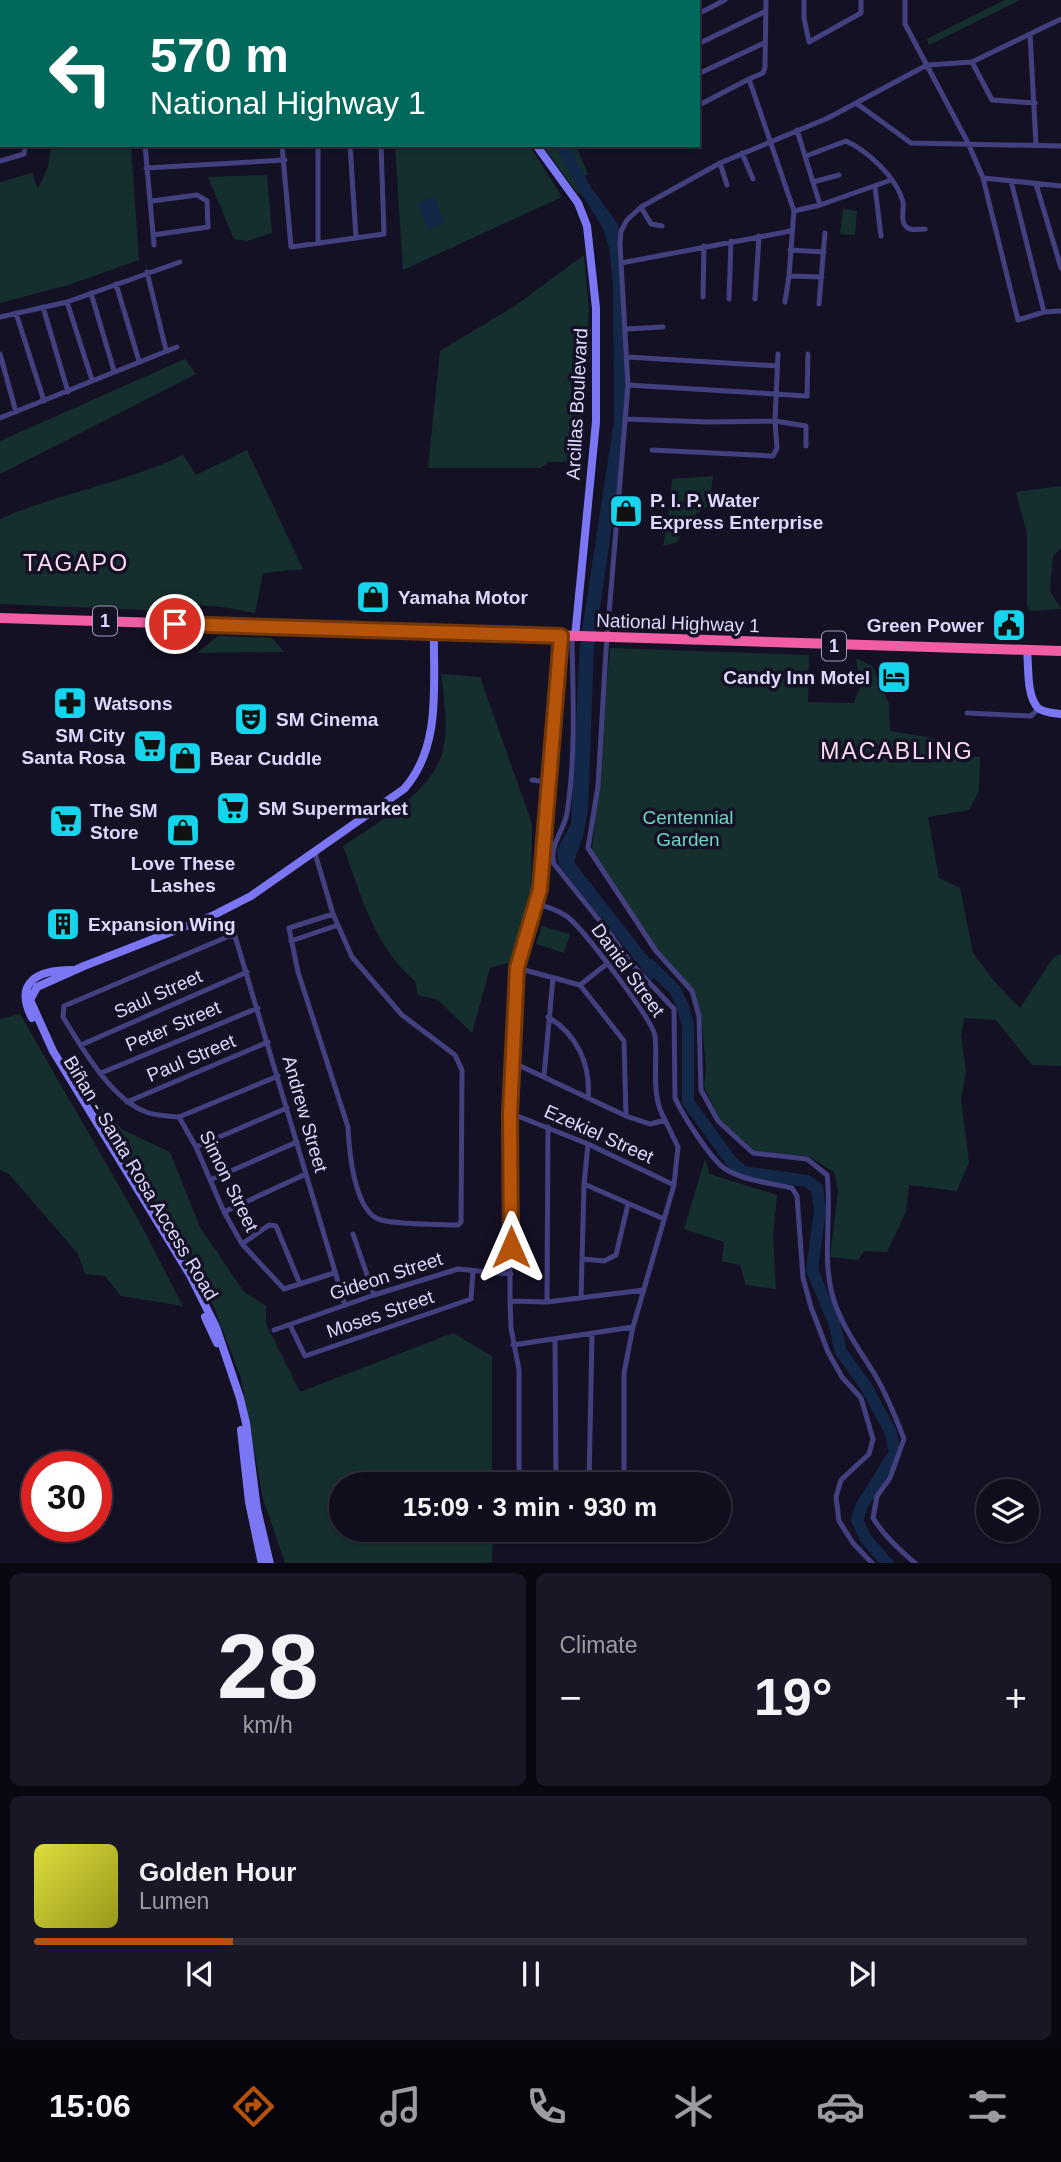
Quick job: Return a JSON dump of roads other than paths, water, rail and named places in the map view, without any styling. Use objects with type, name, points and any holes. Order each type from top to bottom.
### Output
[{"type":"highway","name":"National Highway 1","points":[[0,618],[1061,651]]},
{"type":"main road","name":"Arcillas Boulevard","points":[[537,147],[578,203],[587,226],[596,308],[596,422],[569,637]]},
{"type":"main road","name":"Biñan - Santa Rosa Access Road","points":[[262,1563],[261,1548],[248,1502],[242,1430],[212,1325],[94,1125],[58,1070],[24,1001],[26,989],[41,972],[75,970],[222,911],[261,890],[391,800],[412,780],[421,766],[430,740],[434,632]]},
{"type":"main road","points":[[1027,650],[1032,694],[1039,708],[1061,715]]},
{"type":"main road","name":"Biñan - Santa Rosa Access Road","points":[[261,1548],[270,1563]]},
{"type":"street","points":[[56,0],[69,0]]},
{"type":"street","points":[[709,0],[710,8]]},
{"type":"street","points":[[700,13],[725,0]]},
{"type":"street","points":[[701,104],[763,73],[766,0]]},
{"type":"street","points":[[804,0],[804,18],[809,42],[862,13],[861,0]]},
{"type":"street","points":[[905,0],[905,24],[968,143],[983,178],[1018,320],[1044,312],[1061,311]]},
{"type":"street","points":[[700,43],[764,12]]},
{"type":"street","points":[[916,1563],[892,1543],[873,1518],[877,1496],[890,1478],[904,1439],[882,1389],[845,1328],[832,1295],[827,1268],[827,1175],[807,1159],[750,1152],[718,1121],[701,1090],[699,1016],[692,990],[656,951],[589,851],[598,786],[628,385],[621,231],[627,220],[641,207],[720,163],[828,118],[927,65],[972,62],[1061,19]]},
{"type":"street","points":[[1030,34],[1036,145]]},
{"type":"street","points":[[700,73],[764,43]]},
{"type":"street","points":[[972,62],[992,100],[1035,103]]},
{"type":"street","points":[[749,79],[794,211],[785,302]]},
{"type":"street","points":[[856,103],[911,143],[1061,146]]},
{"type":"street","points":[[797,130],[820,205]]},
{"type":"street","points":[[806,156],[846,141],[869,155],[899,189],[906,228],[925,229]]},
{"type":"street","points":[[0,161],[24,154],[25,147]]},
{"type":"street","points":[[145,147],[154,245]]},
{"type":"street","points":[[282,147],[291,247],[384,234],[381,147]]},
{"type":"street","points":[[318,147],[318,242]]},
{"type":"street","points":[[350,147],[356,237]]},
{"type":"street","points":[[742,153],[752,179]]},
{"type":"street","points":[[146,168],[285,160]]},
{"type":"street","points":[[720,163],[727,185]]},
{"type":"street","points":[[813,182],[839,175]]},
{"type":"street","points":[[983,178],[1061,186]]},
{"type":"street","points":[[794,211],[820,205],[891,180]]},
{"type":"street","points":[[1011,181],[1044,312]]},
{"type":"street","points":[[1036,184],[1061,268]]},
{"type":"street","points":[[874,187],[881,236]]},
{"type":"street","points":[[152,201],[197,195],[207,201],[208,227],[153,235]]},
{"type":"street","points":[[641,207],[652,224],[663,226]]},
{"type":"street","points":[[621,263],[791,231]]},
{"type":"street","points":[[819,304],[825,233]]},
{"type":"street","points":[[755,299],[759,236]]},
{"type":"street","points":[[729,299],[731,241]]},
{"type":"street","points":[[703,297],[704,246]]},
{"type":"street","points":[[790,250],[824,252]]},
{"type":"street","points":[[0,317],[67,302],[180,262]]},
{"type":"street","points":[[147,272],[166,350]]},
{"type":"street","points":[[789,276],[822,277]]},
{"type":"street","points":[[116,284],[139,360]]},
{"type":"street","points":[[91,293],[114,371]]},
{"type":"street","points":[[67,302],[92,380]]},
{"type":"street","points":[[43,307],[68,392]]},
{"type":"street","points":[[16,313],[44,401]]},
{"type":"street","points":[[626,329],[663,327]]},
{"type":"street","points":[[0,418],[177,346]]},
{"type":"street","points":[[0,354],[16,412]]},
{"type":"street","points":[[652,450],[773,456],[777,448],[775,421],[778,354]]},
{"type":"street","points":[[628,385],[807,396],[808,354]]},
{"type":"street","points":[[627,357],[777,366]]},
{"type":"street","points":[[625,419],[775,421],[806,426],[806,446]]},
{"type":"street","points":[[519,1472],[519,1370],[513,1345],[510,1301],[510,1114],[517,968],[540,889],[548,782],[569,637]]},
{"type":"street","points":[[569,637],[574,720],[571,767],[567,814],[552,851],[554,863],[630,962],[674,1009],[676,1098],[680,1110],[712,1155],[729,1172],[792,1188],[797,1196],[803,1278],[811,1307],[828,1352],[842,1377],[861,1398],[873,1439],[869,1454],[841,1480],[836,1497],[839,1521],[858,1549],[873,1563]]},
{"type":"street","points":[[967,713],[1031,716],[1039,708]]},
{"type":"street","points":[[531,780],[548,782]]},
{"type":"street","points":[[315,853],[333,914],[352,957],[402,1015],[455,1055],[462,1070],[461,1222],[457,1225],[379,1220],[363,1206],[349,1153],[348,1127],[298,972],[289,928],[333,914]]},
{"type":"street","name":"Daniel Street","points":[[536,903],[569,917],[608,963],[654,1032],[657,1100],[678,1147],[674,1185]]},
{"type":"street","points":[[291,941],[338,925]]},
{"type":"street","name":"Andrew Street","points":[[62,1010],[67,1004],[232,935],[237,939],[345,1305]]},
{"type":"street","points":[[580,985],[608,963]]},
{"type":"street","points":[[517,968],[580,985],[624,1041],[626,1116]]},
{"type":"street","name":"Saul Street","points":[[81,1045],[247,972]]},
{"type":"street","points":[[544,1076],[552,978]]},
{"type":"street","name":"Peter Street","points":[[101,1073],[258,1008]]},
{"type":"street","name":"Simon Street","points":[[62,1010],[63,1017],[81,1045],[127,1102],[147,1113],[179,1118],[196,1147],[224,1212],[242,1244],[284,1289],[300,1284]]},
{"type":"street","points":[[548,1017],[561,1024],[586,1060],[588,1098]]},
{"type":"street","name":"Paul Street","points":[[127,1102],[268,1042]]},
{"type":"street","points":[[512,1062],[626,1116],[650,1124],[666,1120]]},
{"type":"street","points":[[179,1118],[278,1076]]},
{"type":"street","points":[[196,1147],[287,1108]]},
{"type":"street","name":"Ezekiel Street","points":[[510,1114],[589,1144],[674,1185]]},
{"type":"street","points":[[547,1302],[548,1127]]},
{"type":"street","points":[[210,1180],[297,1142]]},
{"type":"street","points":[[581,1298],[584,1184],[589,1144]]},
{"type":"street","points":[[224,1212],[306,1174]]},
{"type":"street","points":[[584,1184],[664,1219]]},
{"type":"street","points":[[624,1472],[624,1373],[633,1327],[674,1185]]},
{"type":"street","points":[[583,1259],[604,1261],[616,1255],[628,1204]]},
{"type":"street","points":[[242,1244],[269,1226],[276,1226],[300,1284],[334,1273]]},
{"type":"street","points":[[353,1234],[374,1295]]},
{"type":"street","name":"Gideon Street","points":[[274,1330],[458,1269],[511,1274]]},
{"type":"street","name":"Moses Street","points":[[290,1325],[305,1356],[471,1299],[473,1271]]},
{"type":"street","points":[[510,1301],[547,1302],[644,1290]]},
{"type":"street","points":[[513,1345],[633,1327]]},
{"type":"street","points":[[589,1472],[592,1334]]},
{"type":"street","points":[[555,1340],[556,1472]]},
{"type":"water","points":[[597,195],[618,224],[626,378],[622,459],[594,647],[588,810],[574,862],[662,975],[651,980],[559,866],[557,850],[571,824],[580,644],[614,421],[613,284],[609,247],[603,228],[586,201]]},
{"type":"water","points":[[434,197],[444,223],[428,229],[418,203]]},
{"type":"waterway","points":[[563,147],[586,191],[601,211]]},
{"type":"waterway","points":[[649,964],[675,990],[683,1007],[688,1026],[688,1102],[731,1161],[743,1172],[807,1181],[817,1188],[820,1210],[812,1270],[834,1322],[841,1352],[866,1386],[891,1433],[895,1453],[862,1505],[857,1520],[866,1539],[887,1563]]},
{"type":"place","name":"P. I. P. Water Express Enterprise","points":[[626,511]]},
{"type":"place","name":"Yamaha Motor","points":[[373,597]]},
{"type":"place","name":"Green Power","points":[[1009,625]]},
{"type":"place","name":"Candy Inn Motel","points":[[894,677]]},
{"type":"place","name":"Watsons","points":[[70,703]]},
{"type":"place","name":"SM Cinema","points":[[251,719]]},
{"type":"place","name":"SM City Santa Rosa","points":[[150,746]]},
{"type":"place","name":"Bear Cuddle","points":[[185,758]]},
{"type":"place","name":"SM Supermarket","points":[[233,808]]},
{"type":"place","name":"The SM Store","points":[[66,821]]},
{"type":"place","name":"Love These Lashes","points":[[183,830]]},
{"type":"place","name":"Expansion Wing","points":[[63,924]]},
{"type":"district","name":"TAGAPO","points":[[76,563]]},
{"type":"district","name":"MACABLING","points":[[897,751]]},
{"type":"park label","name":"Centennial Garden","points":[[688,828]]}]
